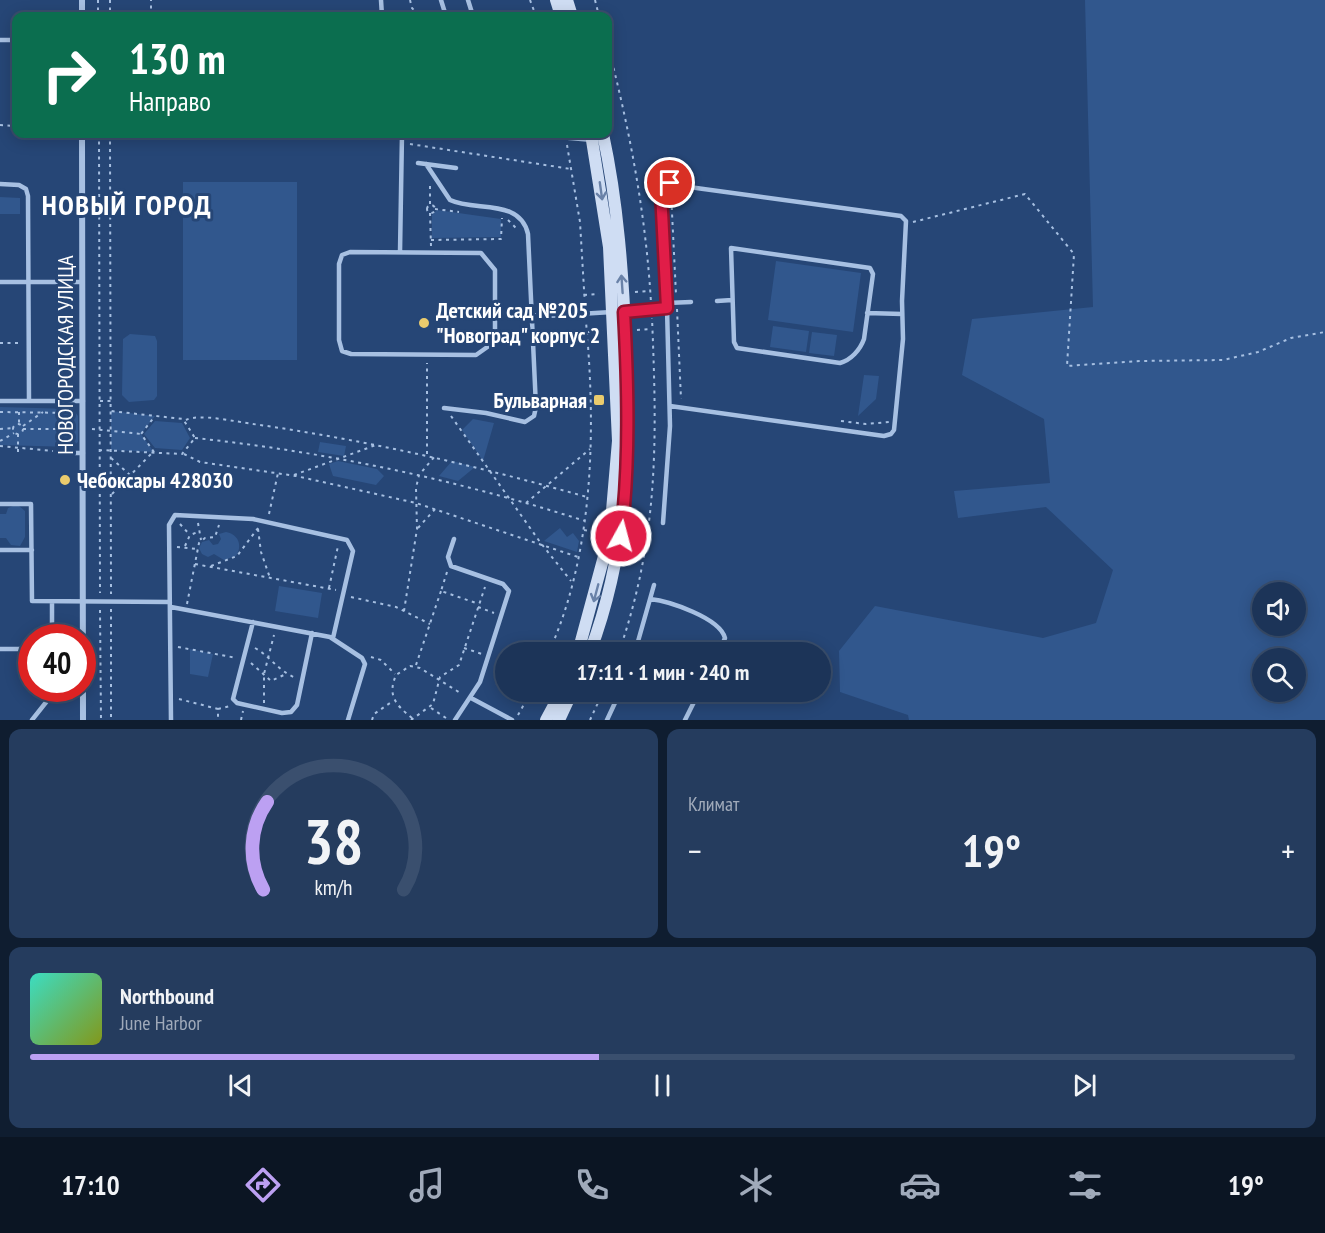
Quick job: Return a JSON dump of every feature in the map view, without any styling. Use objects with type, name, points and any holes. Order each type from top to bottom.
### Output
[{"type":"street","name":"НОВОГОРОДСКАЯ УЛИЦА","points":[[82,138],[83,720]]},
{"type":"street","points":[[593,642],[610,585],[621,536],[627,486],[628,435],[619,312],[608,237],[598,138]]},
{"type":"street","points":[[581,642],[604,566],[614,506],[618,441],[619,312]]},
{"type":"street","points":[[546,720],[556,702]]},
{"type":"street","points":[[559,720],[568,702]]},
{"type":"lane","points":[[400,252],[402,138]]},
{"type":"lane","points":[[418,163],[456,168]]},
{"type":"lane","points":[[426,164],[445,195],[452,201],[513,212],[526,227],[529,242],[536,407],[534,416],[527,422],[520,422],[486,412],[446,410]]},
{"type":"lane","points":[[663,523],[670,406],[661,192],[664,186],[670,183],[901,216],[907,224],[902,314],[903,339],[892,433],[884,436],[670,406]]},
{"type":"lane","points":[[0,184],[19,185],[26,189],[28,196],[29,401]]},
{"type":"lane","points":[[734,248],[870,268],[873,274],[862,345],[847,361],[837,363],[737,348],[734,342],[732,300],[729,250],[734,248]]},
{"type":"lane","points":[[350,252],[431,252],[481,253],[495,270],[495,337],[493,343],[481,353],[351,354],[340,347],[340,259],[350,252]]},
{"type":"lane","points":[[0,282],[82,282]]},
{"type":"lane","points":[[717,301],[732,300]]},
{"type":"lane","points":[[495,312],[549,316],[619,312],[676,302],[691,302]]},
{"type":"lane","points":[[867,313],[902,314]]},
{"type":"lane","points":[[0,401],[83,401]]},
{"type":"lane","points":[[62,453],[83,453]]},
{"type":"lane","points":[[0,504],[31,504],[32,602],[170,605],[333,638],[362,658],[365,668],[348,720]]},
{"type":"lane","points":[[171,720],[169,525],[173,516],[197,514],[259,520],[349,542],[352,551],[333,638]]},
{"type":"lane","points":[[454,539],[448,557],[450,565],[508,588],[509,596],[480,682],[455,720]]},
{"type":"lane","points":[[0,550],[32,550]]},
{"type":"lane","points":[[638,642],[654,585]]},
{"type":"lane","points":[[650,599],[674,603],[718,626],[724,638],[723,642]]},
{"type":"lane","points":[[52,602],[52,624]]},
{"type":"lane","points":[[254,622],[233,697],[237,703],[264,709],[286,713],[294,710],[312,633]]},
{"type":"lane","points":[[0,650],[18,649]]},
{"type":"lane","points":[[470,699],[512,720]]},
{"type":"lane","points":[[32,720],[46,702]]},
{"type":"lane","points":[[607,720],[615,702]]},
{"type":"lane","points":[[684,720],[694,702]]},
{"type":"path","points":[[612,63],[632,149],[643,211],[651,304]]},
{"type":"path","points":[[99,138],[101,720]]},
{"type":"path","points":[[110,138],[111,720]]},
{"type":"path","points":[[401,143],[572,169]]},
{"type":"path","points":[[567,145],[580,222],[585,309]]},
{"type":"path","points":[[430,171],[430,204],[426,208],[430,213],[431,252]]},
{"type":"path","points":[[670,183],[681,399],[670,398]]},
{"type":"path","points":[[907,224],[1025,194],[1074,254],[1067,366],[1140,361],[1223,360],[1258,352],[1291,338],[1325,332]]},
{"type":"path","points":[[430,204],[435,209],[466,213]]},
{"type":"path","points":[[430,213],[435,209]]},
{"type":"path","points":[[495,217],[508,220],[529,242]]},
{"type":"path","points":[[430,240],[501,239],[502,218]]},
{"type":"path","points":[[629,292],[650,291]]},
{"type":"path","points":[[584,296],[605,294]]},
{"type":"path","points":[[622,642],[635,600],[648,540],[655,472],[651,314]]},
{"type":"path","points":[[552,642],[572,582],[584,530],[588,497],[590,449],[586,320]]},
{"type":"path","points":[[632,330],[652,329]]},
{"type":"path","points":[[587,332],[606,331]]},
{"type":"path","points":[[0,343],[29,344]]},
{"type":"path","points":[[427,354],[427,454]]},
{"type":"path","points":[[100,401],[111,401]]},
{"type":"path","points":[[446,410],[540,542],[572,582]]},
{"type":"path","points":[[111,411],[186,420],[194,417],[240,422],[378,444],[489,469],[588,497]]},
{"type":"path","points":[[0,412],[77,413]]},
{"type":"path","points":[[19,412],[21,427]]},
{"type":"path","points":[[0,441],[16,434],[21,427],[43,412]]},
{"type":"path","points":[[141,434],[155,416]]},
{"type":"path","points":[[186,420],[195,438]]},
{"type":"path","points":[[839,421],[894,423]]},
{"type":"path","points":[[0,429],[21,427],[83,429],[141,434]]},
{"type":"path","points":[[13,428],[16,434],[18,455]]},
{"type":"path","points":[[141,434],[153,453]]},
{"type":"path","points":[[184,454],[195,438]]},
{"type":"path","points":[[195,438],[340,459],[419,475],[585,521]]},
{"type":"path","points":[[292,475],[378,444]]},
{"type":"path","points":[[0,447],[18,446],[62,453]]},
{"type":"path","points":[[526,503],[590,449]]},
{"type":"path","points":[[99,450],[184,454],[200,462],[292,475],[436,508],[578,557]]},
{"type":"path","points":[[111,495],[153,453]]},
{"type":"path","points":[[404,611],[417,529],[416,488],[419,475],[435,456]]},
{"type":"path","points":[[111,458],[130,475]]},
{"type":"path","points":[[267,522],[278,473]]},
{"type":"path","points":[[417,529],[436,508]]},
{"type":"path","points":[[186,610],[197,549],[201,540],[197,514]]},
{"type":"path","points":[[173,516],[190,535]]},
{"type":"path","points":[[201,540],[217,535],[220,516]]},
{"type":"path","points":[[259,520],[261,552],[270,578]]},
{"type":"path","points":[[208,566],[237,556],[258,529]]},
{"type":"path","points":[[584,530],[605,533]]},
{"type":"path","points":[[185,546],[190,535],[198,532]]},
{"type":"path","points":[[628,537],[648,540]]},
{"type":"path","points":[[329,589],[340,538]]},
{"type":"path","points":[[169,548],[185,546],[197,549]]},
{"type":"path","points":[[195,564],[329,589],[404,611],[430,624]]},
{"type":"path","points":[[416,666],[450,565]]},
{"type":"path","points":[[438,679],[457,667],[488,579]]},
{"type":"path","points":[[441,591],[502,615]]},
{"type":"path","points":[[264,709],[264,674],[276,626]]},
{"type":"path","points":[[248,643],[286,674],[302,680]]},
{"type":"path","points":[[171,645],[244,659],[273,682],[286,674]]},
{"type":"path","points":[[464,648],[489,656]]},
{"type":"path","points":[[362,658],[378,659],[396,675]]},
{"type":"path","points":[[396,675],[410,666],[416,666],[470,699]]},
{"type":"path","points":[[372,720],[374,714],[393,701],[396,675]]},
{"type":"path","points":[[393,701],[412,719],[430,708],[436,698],[438,679]]},
{"type":"path","points":[[171,697],[218,709],[237,703]]},
{"type":"path","points":[[517,716],[525,702]]},
{"type":"path","points":[[590,720],[598,702]]},
{"type":"path","points":[[430,708],[449,720]]},
{"type":"path","points":[[218,709],[218,720]]},
{"type":"shaded area","points":[[1085,0],[1325,0],[1325,720],[909,720],[908,715],[840,692],[839,651],[875,606],[1043,638],[1096,623],[1113,570],[1046,507],[958,518],[954,491],[1050,483],[1044,419],[962,375],[972,319],[1093,307]]},
{"type":"shaded area","points":[[183,182],[297,182],[297,360],[183,360]]},
{"type":"shaded area","points":[[0,197],[20,198],[20,214],[0,214]]},
{"type":"shaded area","points":[[437,210],[501,219],[501,237],[432,238],[432,215]]},
{"type":"shaded area","points":[[776,261],[861,273],[853,332],[768,320]]},
{"type":"shaded area","points":[[773,326],[809,331],[806,352],[770,347]]},
{"type":"shaded area","points":[[812,332],[837,335],[834,356],[809,353]]},
{"type":"shaded area","points":[[130,334],[155,336],[157,341],[157,396],[154,400],[129,402],[122,395],[123,339]]},
{"type":"shaded area","points":[[864,375],[879,376],[876,399],[858,416]]},
{"type":"shaded area","points":[[0,407],[73,409],[78,416],[78,442],[72,447],[0,445]]},
{"type":"shaded area","points":[[111,411],[155,416],[141,434],[154,452],[111,450]]},
{"type":"shaded area","points":[[473,419],[494,423],[483,461],[462,430]]},
{"type":"shaded area","points":[[155,421],[182,423],[190,438],[182,450],[155,448],[144,434]]},
{"type":"shaded area","points":[[320,442],[346,446],[344,456],[318,452]]},
{"type":"shaded area","points":[[338,461],[377,469],[384,476],[376,485],[333,476],[329,464]]},
{"type":"shaded area","points":[[452,461],[475,467],[458,481],[439,476]]},
{"type":"shaded area","points":[[19,506],[25,511],[25,537],[20,546],[11,545],[6,538],[0,538],[0,514],[6,514],[8,508]]},
{"type":"shaded area","points":[[560,528],[567,537],[573,533],[579,541],[577,552],[544,541]]},
{"type":"shaded area","points":[[226,532],[234,535],[238,541],[239,548],[236,556],[224,560],[214,554],[208,557],[202,554],[199,548],[202,542],[209,540],[213,545],[218,544],[221,539],[219,534]]},
{"type":"shaded area","points":[[279,586],[322,593],[318,618],[275,611]]},
{"type":"shaded area","points":[[190,649],[213,654],[208,677],[190,674]]},
{"type":"place","name":"Детский сад №205 \"Новоград\" корпус 2","points":[[424,323]]},
{"type":"place","name":"Бульварная","points":[[599,400]]},
{"type":"place","name":"Чебоксары 428030","points":[[65,480]]},
{"type":"district","name":"НОВЫЙ ГОРОД","points":[[127,204]]},
{"type":"route","points":[[621,536],[627,486],[628,435],[624,312],[667,308],[661,189],[670,183]]}]
